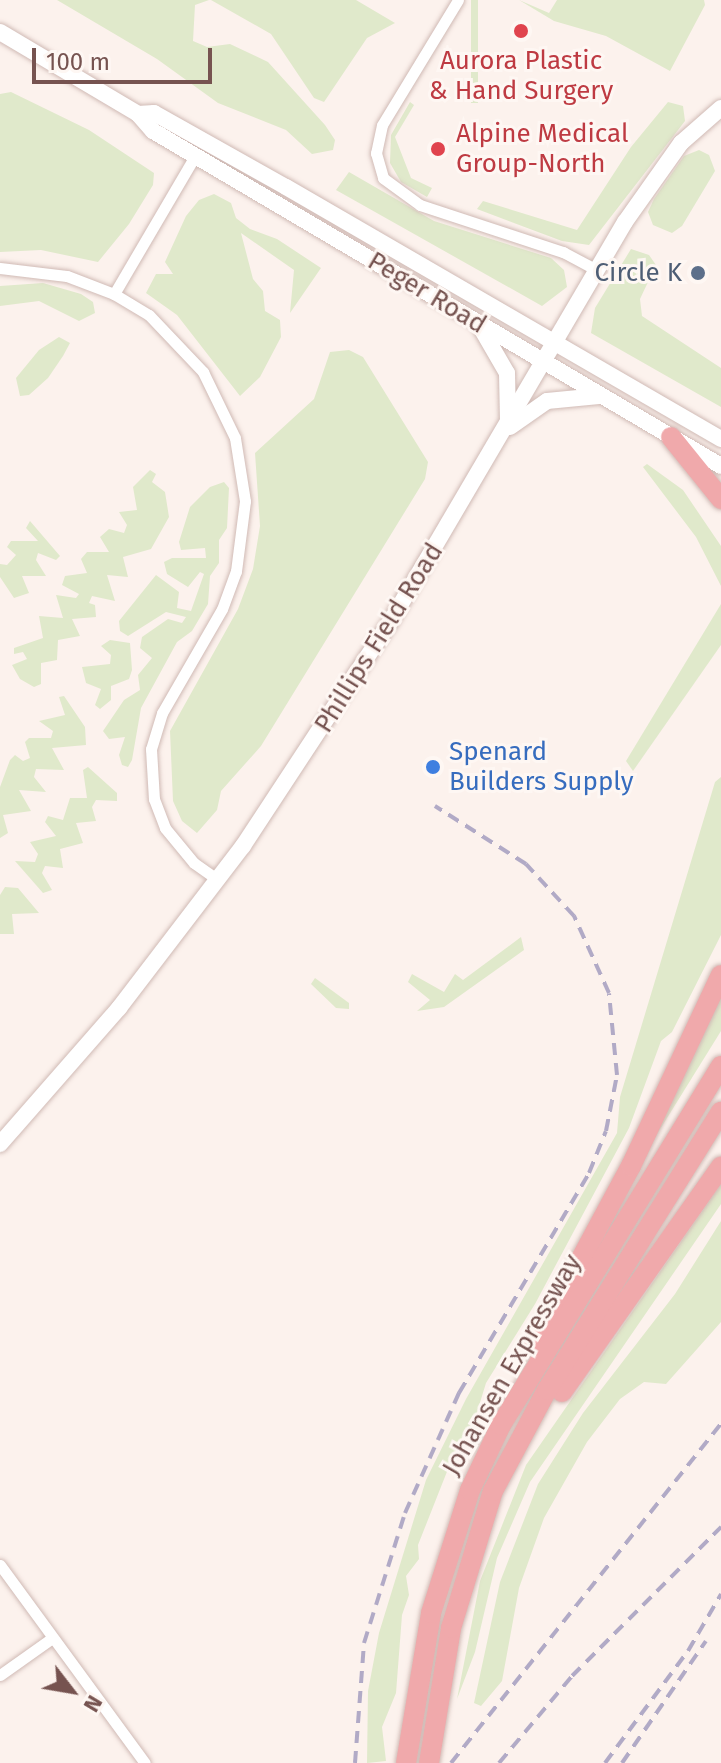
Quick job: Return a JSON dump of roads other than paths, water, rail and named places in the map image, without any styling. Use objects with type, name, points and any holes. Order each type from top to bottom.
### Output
[{"type":"highway","points":[[671,437],[721,499]]},
{"type":"highway","points":[[501,1425],[532,1350],[631,1166],[721,975]]},
{"type":"highway","name":"Johansen Expressway","points":[[406,1763],[445,1560],[459,1514],[501,1425],[721,1066]]},
{"type":"highway","name":"Johansen Expressway","points":[[429,1763],[454,1615],[493,1491],[547,1390],[721,1112]]},
{"type":"highway","points":[[493,1491],[721,1167]]},
{"type":"main road","name":"Peger Road","points":[[0,32],[138,114],[153,131],[721,466]]},
{"type":"main road","name":"Phillips Field Road","points":[[0,1144],[119,1008],[218,880],[334,713],[505,431],[597,270],[669,158],[721,108]]},
{"type":"main road","name":"Peger Road","points":[[138,114],[154,113],[721,439]]},
{"type":"main road","points":[[478,323],[507,373],[511,406],[505,431]]},
{"type":"main road","points":[[505,431],[547,401],[599,396]]},
{"type":"street","points":[[458,0],[382,125],[376,144],[378,169],[395,191],[420,205],[563,252],[597,270]]},
{"type":"street","points":[[114,294],[195,156]]},
{"type":"street","points":[[0,268],[59,274],[114,294],[157,322],[203,372],[225,413],[240,462],[244,518],[236,571],[222,609],[162,713],[151,749],[154,799],[165,828],[194,863],[218,880]]},
{"type":"street","points":[[0,1565],[145,1763]]},
{"type":"street","points":[[0,1675],[52,1638]]},
{"type":"railway","points":[[355,1763],[364,1643],[405,1513],[459,1393],[589,1173],[606,1131],[617,1075],[609,993],[574,916],[526,864],[435,806]]},
{"type":"railway","points":[[451,1763],[721,1424]]},
{"type":"railway","points":[[499,1763],[572,1676],[721,1527]]},
{"type":"railway","points":[[605,1763],[688,1651],[721,1594]]},
{"type":"railway","points":[[622,1763],[706,1641]]},
{"type":"place","name":"Aurora Plastic & Hand Surgery","points":[[521,31]]},
{"type":"place","name":"Alpine Medical Group-North","points":[[438,149]]},
{"type":"place","name":"Circle K","points":[[698,273]]},
{"type":"place","name":"Spenard Builders Supply","points":[[433,767]]}]
